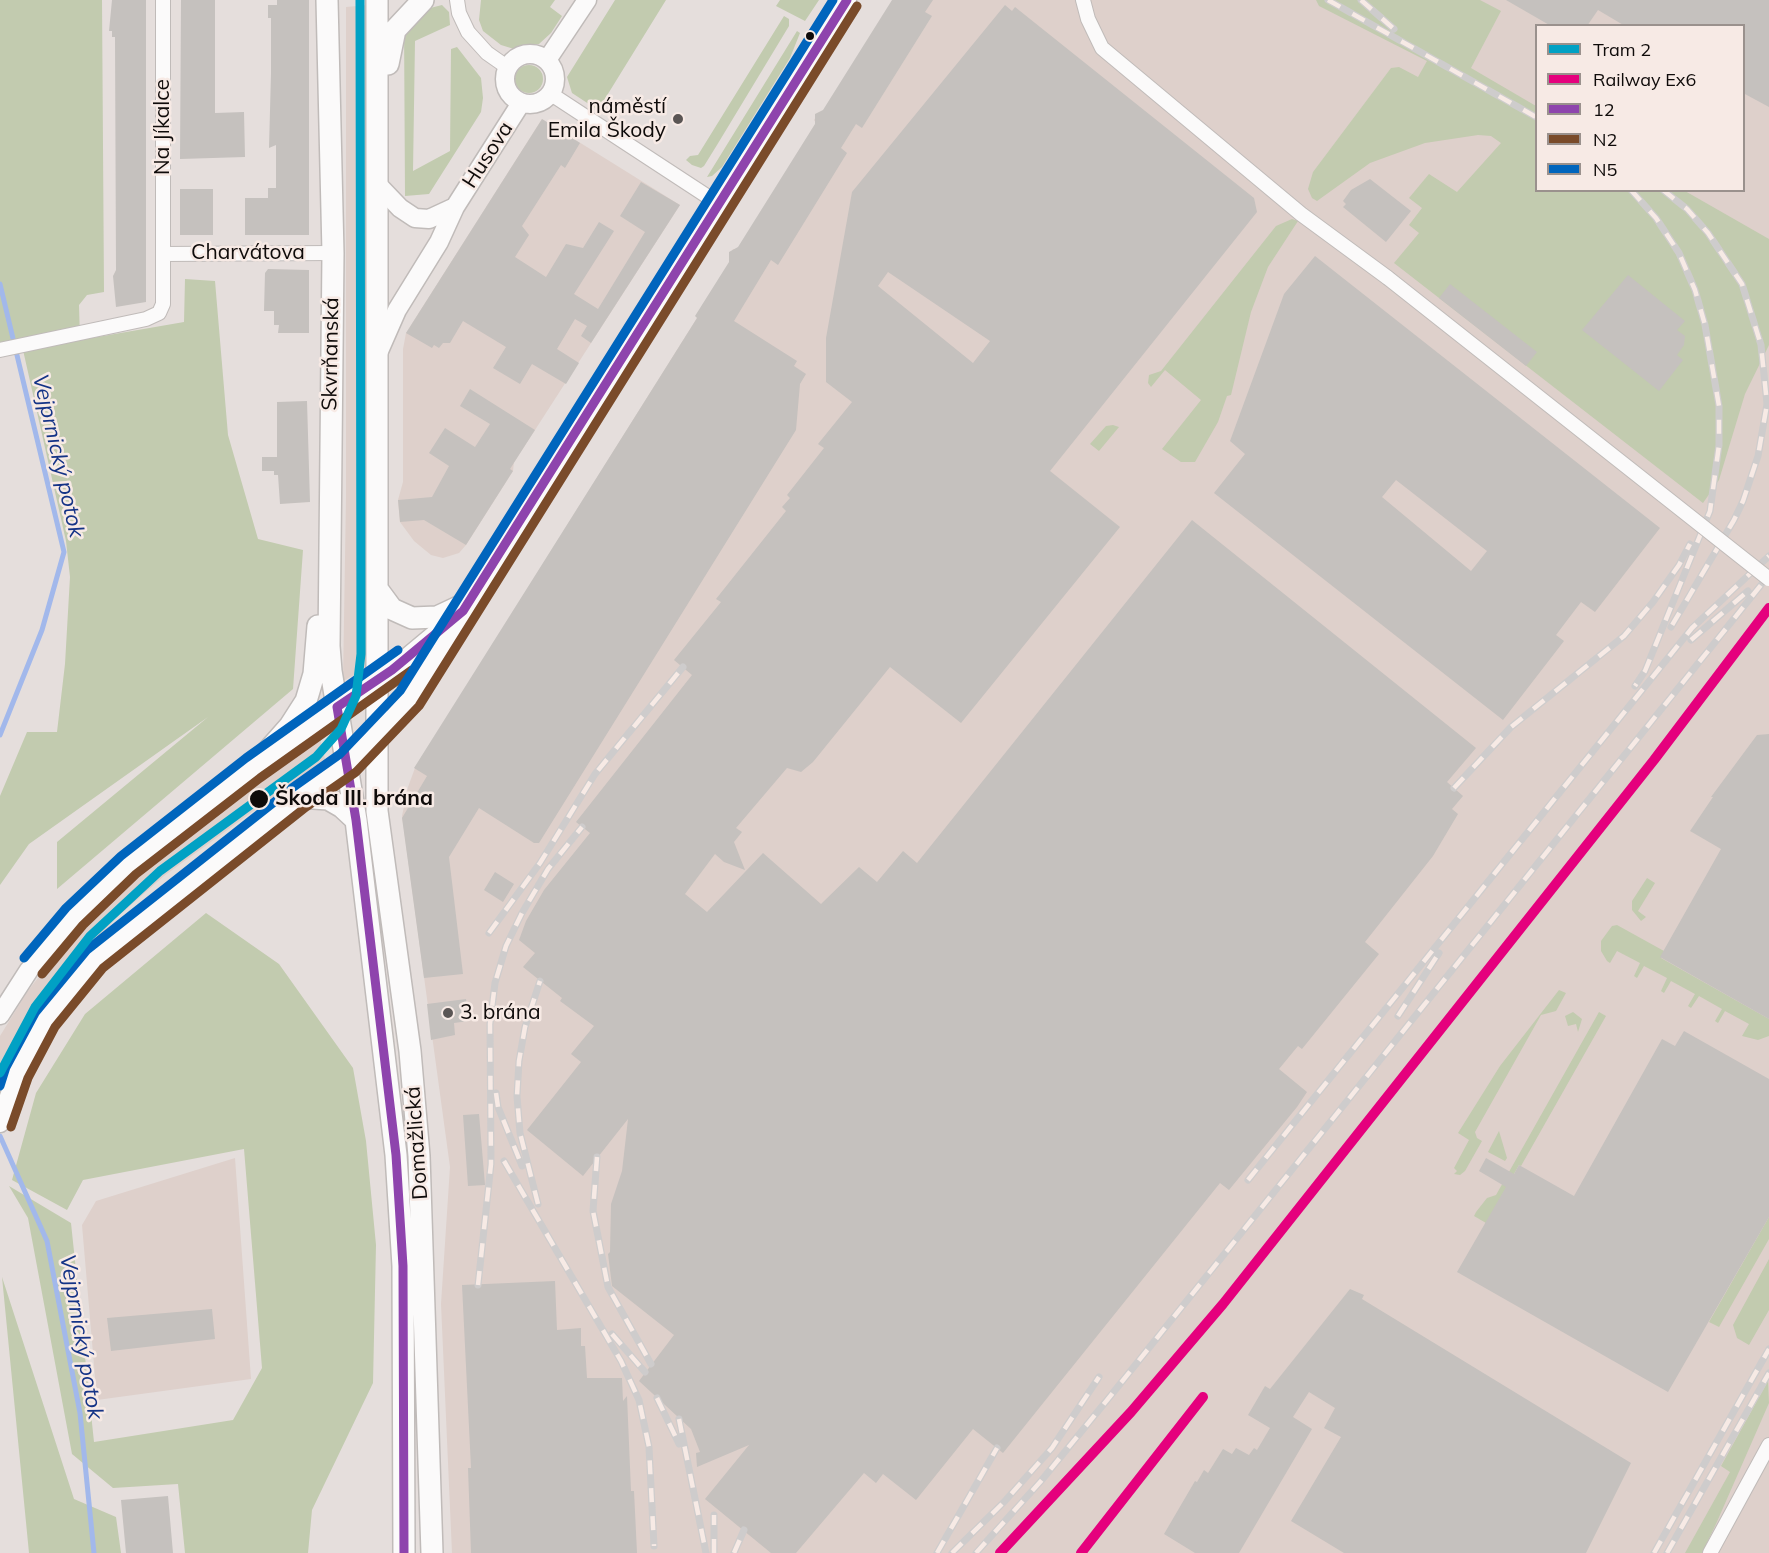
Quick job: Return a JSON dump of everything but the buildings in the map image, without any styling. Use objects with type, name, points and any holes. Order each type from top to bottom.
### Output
[{"type":"main road","name":"Skvrňanská","points":[[327,0],[333,253],[328,564],[330,655],[348,763]]},
{"type":"main road","points":[[377,0],[377,681]]},
{"type":"main road","points":[[378,120],[392,36],[402,20],[423,0]]},
{"type":"main road","points":[[253,768],[298,716],[311,688],[328,564]]},
{"type":"main road","points":[[378,590],[392,609],[412,618],[437,616],[466,607]]},
{"type":"main road","name":"Domažlická","points":[[377,681],[377,811],[410,1051],[418,1156],[432,1553]]},
{"type":"main road","name":"Domažlická","points":[[348,763],[400,1201],[404,1301],[404,1553]]},
{"type":"main road","points":[[299,797],[328,799],[342,807],[356,820]]},
{"type":"street","name":"Na Jíkalce","points":[[0,350],[146,319],[159,313],[164,304],[163,0]]},
{"type":"street","points":[[457,0],[459,13],[468,32],[487,53],[507,67],[512,60],[526,53],[534,53],[547,60],[555,73],[551,94],[719,204]]},
{"type":"street","points":[[547,60],[587,0]]},
{"type":"street","points":[[0,1123],[16,1073],[45,1020],[95,960],[299,797],[348,763],[377,735],[423,680],[466,607],[847,0]]},
{"type":"street","points":[[1083,0],[1088,19],[1102,48],[1301,214],[1388,278],[1769,579]]},
{"type":"street","name":"Husova","points":[[507,67],[504,75],[508,92],[521,103],[537,104],[551,94]]},
{"type":"street","name":"Husova","points":[[378,351],[397,310],[443,235],[455,207],[521,103]]},
{"type":"street","points":[[378,184],[400,208],[415,218],[429,219],[455,207]]},
{"type":"street","name":"Charvátova","points":[[163,254],[333,253]]},
{"type":"street","points":[[0,1015],[29,970],[81,910],[128,865],[253,768],[377,681],[466,607]]},
{"type":"street","points":[[1710,1553],[1769,1445]]},
{"type":"shaded area","points":[[893,0],[1769,0],[1769,1553],[452,1553],[441,1304],[450,1167],[402,816],[408,787],[415,768],[697,318],[731,260],[729,256],[733,249],[738,249],[816,123],[814,120],[819,112],[823,112]]},
{"type":"shaded area","points":[[368,5],[367,668],[343,681],[346,497],[346,7]]},
{"type":"shaded area","points":[[542,119],[680,205],[514,462],[513,471],[466,545],[459,553],[443,558],[431,555],[414,541],[400,522],[398,500],[403,482],[403,349],[406,333]]},
{"type":"shaded area","points":[[319,733],[325,759],[164,876],[115,919],[55,988],[17,1049],[0,1088],[0,1036],[27,992],[59,951],[104,901],[147,864]]},
{"type":"shaded area","points":[[235,1158],[251,1379],[97,1400],[82,1225],[96,1201]]},
{"type":"green space","points":[[0,0],[102,0],[104,292],[87,295],[79,305],[80,340],[184,322],[185,279],[215,281],[228,435],[258,539],[303,550],[293,689],[57,889],[57,842],[208,717],[29,844],[0,885],[0,796],[27,732],[57,732],[65,664],[70,577],[66,541],[23,350],[0,350]]},
{"type":"green space","points":[[481,0],[555,0],[550,7],[562,16],[551,33],[539,44],[514,49],[501,45],[483,31],[479,20]]},
{"type":"green space","points":[[615,0],[666,0],[598,110],[572,93],[567,77]]},
{"type":"green space","points":[[780,0],[819,0],[805,21],[776,6]]},
{"type":"green space","points":[[1316,0],[1480,0],[1501,11],[1471,68],[1535,105],[1535,192],[1687,192],[1769,239],[1769,345],[1745,394],[1719,480],[1703,503],[1394,263],[1419,233],[1409,225],[1422,208],[1409,198],[1429,174],[1457,192],[1501,143],[1491,136],[1478,135],[1425,143],[1370,163],[1317,201],[1312,198],[1308,189],[1313,172],[1391,68],[1399,67],[1418,77],[1427,61],[1319,6]]},
{"type":"green space","points":[[442,5],[449,12],[450,25],[415,41],[413,171],[450,151],[451,49],[457,47],[481,78],[483,98],[481,112],[429,194],[405,196],[404,22],[411,13]]},
{"type":"green space","points":[[784,16],[789,19],[789,26],[717,145],[704,166],[701,168],[692,165],[686,160],[690,156],[698,155]]},
{"type":"green space","points":[[797,31],[800,33],[790,58],[722,167],[712,176],[707,177]]},
{"type":"green space","points":[[529,65],[539,69],[543,79],[539,89],[529,93],[519,89],[515,79],[519,69]]},
{"type":"green space","points":[[1292,219],[1298,221],[1268,267],[1251,312],[1231,395],[1227,396],[1218,422],[1195,462],[1181,462],[1162,449],[1201,400],[1165,370],[1151,387],[1148,383],[1149,375],[1161,371],[1276,226]]},
{"type":"green space","points":[[1106,426],[1119,427],[1099,451],[1090,444]]},
{"type":"green space","points":[[1647,878],[1655,883],[1638,911],[1646,917],[1641,921],[1632,910],[1632,901]]},
{"type":"green space","points":[[206,913],[279,964],[353,1068],[366,1141],[376,1245],[373,1383],[312,1510],[308,1553],[185,1553],[178,1484],[113,1488],[72,1454],[28,1218],[9,1186],[71,1223],[94,1442],[233,1420],[262,1368],[244,1149],[83,1180],[67,1210],[12,1180],[36,1093],[85,1014]]},
{"type":"green space","points":[[1617,925],[1664,951],[1661,958],[1769,1019],[1769,1036],[1758,1040],[1742,1036],[1749,1024],[1725,1011],[1718,1023],[1715,1021],[1722,1009],[1699,996],[1691,1008],[1688,1006],[1695,994],[1671,981],[1664,993],[1661,991],[1667,978],[1644,966],[1637,978],[1634,976],[1640,963],[1617,951],[1610,963],[1607,961],[1601,951],[1601,941],[1612,926]]},
{"type":"green space","points":[[1559,990],[1566,993],[1556,1011],[1541,1015],[1475,1132],[1477,1138],[1482,1141],[1465,1171],[1460,1175],[1454,1174],[1457,1171],[1454,1168],[1469,1140],[1458,1133],[1500,1066]]},
{"type":"green space","points":[[1573,1012],[1582,1019],[1578,1032],[1576,1024],[1568,1026],[1565,1016]]},
{"type":"green space","points":[[1599,1012],[1606,1016],[1486,1223],[1474,1216],[1476,1212],[1487,1198],[1496,1195]]},
{"type":"green space","points":[[1499,1131],[1507,1158],[1505,1161],[1488,1152]]},
{"type":"green space","points":[[1769,1217],[1769,1239],[1719,1327],[1709,1322]]},
{"type":"green space","points":[[1769,1259],[1769,1310],[1749,1345],[1737,1338],[1733,1325]]},
{"type":"green space","points":[[2,1277],[74,1499],[116,1517],[121,1553],[29,1553]]},
{"type":"green space","points":[[1768,1381],[1769,1403],[1716,1524],[1702,1553],[1685,1553],[1730,1472],[1721,1466]]},
{"type":"waterway","name":"Vejprnický potok","points":[[0,284],[64,552],[42,630],[0,735]]},
{"type":"waterway","name":"Vejprnický potok","points":[[0,1136],[47,1241],[80,1413],[94,1553]]},
{"type":"railway","points":[[1328,0],[1535,116]]},
{"type":"railway","points":[[1361,0],[1394,29]]},
{"type":"railway","points":[[1633,192],[1656,218],[1679,253],[1695,290],[1705,325],[1719,406],[1719,445],[1710,511],[1645,671],[1635,686]]},
{"type":"railway","points":[[1666,192],[1687,209],[1708,233],[1742,284],[1761,345],[1767,404],[1758,456],[1743,501],[1671,627]]},
{"type":"railway","points":[[1454,788],[1511,727],[1624,636],[1653,602],[1679,565],[1690,544]]},
{"type":"railway","points":[[1248,1180],[1692,628],[1769,556]]},
{"type":"railway","points":[[976,1553],[1041,1481],[1112,1394],[1769,575]]},
{"type":"railway","points":[[1691,640],[1748,591]]},
{"type":"railway","points":[[489,933],[540,863],[595,774],[683,667]]},
{"type":"railway","points":[[478,1285],[491,1164],[490,1024],[495,983],[506,946],[522,913],[548,869],[582,827]]},
{"type":"railway","points":[[1398,1016],[1439,953]]},
{"type":"railway","points":[[538,1204],[520,1133],[517,1096],[519,1061],[525,1027],[540,981]]},
{"type":"railway","points":[[496,1093],[498,1107],[522,1166]]},
{"type":"railway","points":[[597,1157],[593,1211],[608,1287],[651,1364]]},
{"type":"railway","points":[[504,1161],[621,1361],[639,1400],[649,1447],[654,1546]]},
{"type":"railway","points":[[612,1334],[645,1372]]},
{"type":"railway","points":[[1654,1553],[1769,1349]]},
{"type":"railway","points":[[1667,1553],[1769,1373]]},
{"type":"railway","points":[[952,1553],[1004,1502],[1052,1448],[1099,1377]]},
{"type":"railway","points":[[657,1398],[679,1444]]},
{"type":"railway","points":[[679,1419],[706,1553]]},
{"type":"railway","points":[[937,1553],[997,1448]]},
{"type":"railway","points":[[714,1515],[714,1553]]},
{"type":"railway","points":[[734,1553],[744,1530]]},
{"type":"tram line","name":"2","points":[[0,1073],[35,1007],[90,936],[160,871],[316,757],[341,729],[356,696],[361,654],[360,0]]},
{"type":"rail line","name":"Ex6","points":[[1000,1553],[1131,1412],[1223,1304],[1654,760],[1769,608]]},
{"type":"rail line","name":"Ex6","points":[[1081,1553],[1203,1397]]},
{"type":"transit line","name":"N5","points":[[0,1086],[6,1067],[35,1013],[87,950],[292,788],[340,754],[400,691],[833,0]]},
{"type":"transit line","name":"12","points":[[404,1553],[403,1266],[396,1155],[356,820],[337,707],[392,670],[463,611],[847,0]]},
{"type":"transit line","name":"N2","points":[[11,1127],[28,1078],[55,1027],[103,968],[306,807],[356,772],[419,706],[857,6]]},
{"type":"transit line","name":"N5","points":[[24,958],[66,908],[121,856],[246,758],[398,650]]},
{"type":"transit line","name":"N2","points":[[42,974],[83,925],[136,874],[260,778],[412,670]]},
{"type":"place","name":"náměstí Emila Škody","points":[[678,119]]},
{"type":"place","name":"Škoda III. brána","points":[[259,799]]},
{"type":"place","name":"3. brána","points":[[448,1013]]}]
